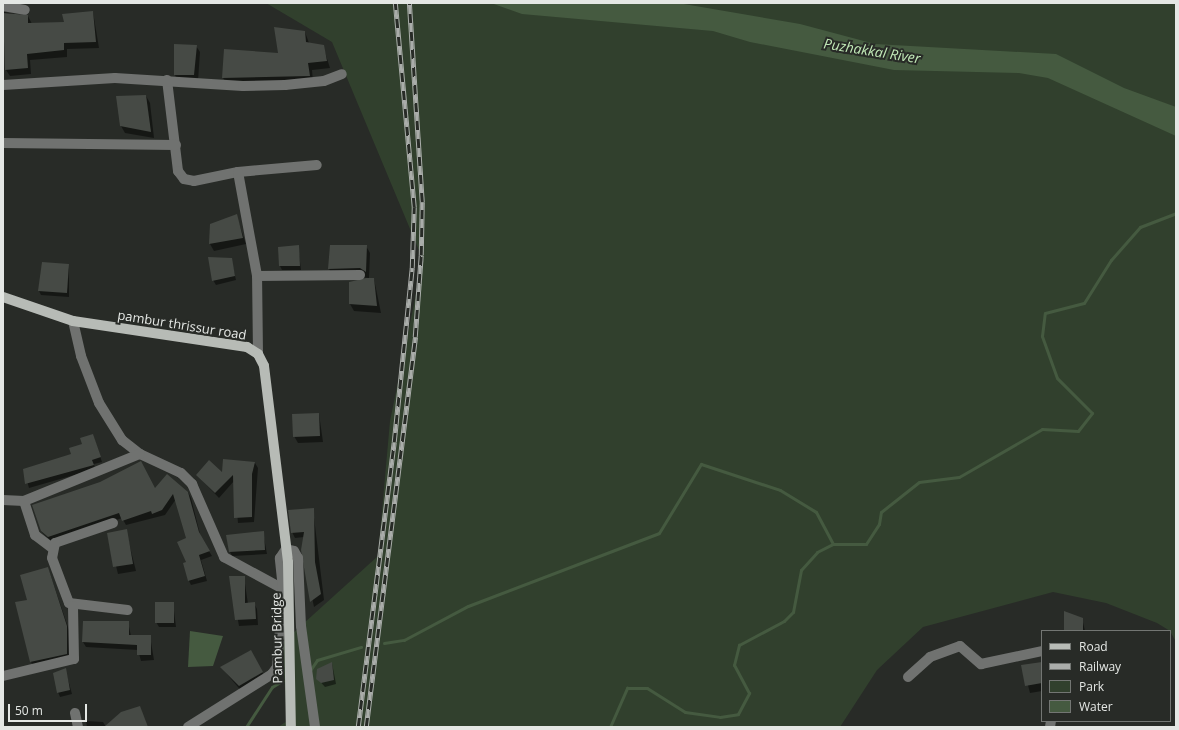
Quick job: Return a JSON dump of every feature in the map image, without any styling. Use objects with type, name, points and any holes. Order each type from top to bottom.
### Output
[{"type":"main road","name":"pambur thrissur road","points":[[3,297],[73,321],[247,347],[258,354],[264,366],[286,549]]},
{"type":"main road","name":"Pambur Bridge","points":[[286,549],[292,727]]},
{"type":"street","points":[[3,6],[25,10]]},
{"type":"street","points":[[3,85],[115,78],[167,80],[243,86],[285,85],[324,81],[342,74]]},
{"type":"street","points":[[167,80],[178,171],[184,179],[201,180],[238,172],[317,165]]},
{"type":"street","points":[[3,143],[176,145]]},
{"type":"street","points":[[238,172],[257,276],[258,354]]},
{"type":"street","points":[[257,276],[360,276]]},
{"type":"street","points":[[73,321],[81,356],[99,403],[122,440],[140,454],[181,473],[192,484],[224,557],[283,588]]},
{"type":"street","points":[[3,500],[24,501],[140,454]]},
{"type":"street","points":[[3,676],[74,658],[73,606],[63,593],[52,548],[35,535],[24,501]]},
{"type":"street","points":[[52,548],[61,539],[113,523]]},
{"type":"street","points":[[188,727],[272,674],[277,666],[283,588],[280,558],[286,549],[294,551],[298,558],[301,626],[316,727]]},
{"type":"street","points":[[73,606],[128,610]]},
{"type":"street","points":[[908,676],[930,657],[960,646],[981,664],[1041,652]]},
{"type":"street","points":[[75,712],[78,727]]},
{"type":"green space","points":[[266,3],[1176,3],[1176,642],[1171,630],[1157,623],[1106,603],[1053,592],[923,627],[877,670],[840,727],[278,727],[287,721],[282,643],[378,556],[390,421],[423,260],[332,42]]},
{"type":"water","name":"Puzhakkal River","points":[[491,3],[678,3],[800,24],[875,44],[1056,54],[1124,88],[1176,107],[1176,136],[1048,78],[1019,73],[894,70],[750,42],[713,31],[522,14]]},
{"type":"water","points":[[190,631],[223,636],[213,666],[188,667]]},
{"type":"building","points":[[93,11],[96,42],[64,43],[64,50],[27,54],[28,68],[5,70],[3,13],[28,15],[28,23],[64,22],[62,14]]},
{"type":"building","points":[[274,27],[305,31],[306,42],[324,45],[327,61],[308,63],[310,76],[222,78],[224,49],[278,53]]},
{"type":"building","points":[[174,44],[197,45],[194,75],[174,75]]},
{"type":"building","points":[[146,95],[151,132],[120,126],[116,96]]},
{"type":"building","points":[[237,214],[243,238],[209,244],[210,224]]},
{"type":"building","points":[[299,245],[300,266],[279,266],[278,247]]},
{"type":"building","points":[[330,245],[367,245],[366,272],[360,268],[328,269]]},
{"type":"building","points":[[208,257],[232,258],[235,276],[212,281]]},
{"type":"building","points":[[42,262],[69,264],[67,293],[38,291]]},
{"type":"building","points":[[366,278],[374,278],[377,306],[349,304],[349,282]]},
{"type":"building","points":[[319,413],[320,436],[293,437],[292,414]]},
{"type":"building","points":[[93,434],[101,457],[92,460],[94,465],[25,484],[23,469],[71,454],[69,448],[82,444],[80,438]]},
{"type":"building","points":[[223,459],[255,462],[252,474],[252,517],[234,518],[233,475],[215,493],[196,475],[209,460],[222,472]]},
{"type":"building","points":[[141,461],[155,488],[167,474],[188,492],[199,532],[210,551],[199,555],[205,576],[188,581],[183,563],[186,562],[177,542],[186,538],[173,494],[162,510],[152,514],[151,511],[122,521],[119,513],[48,537],[41,531],[32,505],[100,482]]},
{"type":"building","points":[[314,508],[315,562],[321,594],[310,602],[301,550],[304,532],[291,533],[288,510]]},
{"type":"building","points":[[127,529],[133,564],[113,567],[107,533]]},
{"type":"building","points":[[264,531],[265,550],[229,552],[226,535]]},
{"type":"building","points":[[48,567],[67,626],[67,654],[30,662],[15,602],[27,600],[20,575]]},
{"type":"building","points":[[229,576],[245,576],[245,603],[255,602],[256,619],[235,620]]},
{"type":"building","points":[[155,602],[174,602],[174,623],[155,623]]},
{"type":"building","points":[[1064,611],[1083,618],[1083,630],[1064,630]]},
{"type":"building","points":[[83,621],[129,621],[129,635],[151,635],[151,655],[137,655],[137,645],[82,642]]},
{"type":"building","points":[[251,650],[263,672],[239,686],[220,667]]},
{"type":"building","points":[[332,662],[334,680],[321,683],[316,679],[317,669]]},
{"type":"building","points":[[1041,662],[1041,683],[1025,686],[1021,665]]},
{"type":"building","points":[[66,668],[70,690],[57,693],[53,673]]},
{"type":"building","points":[[140,706],[148,727],[104,727],[121,712]]},
{"type":"waterway","points":[[610,727],[627,688],[647,688],[685,712],[720,717],[738,714],[749,693],[734,665],[739,645],[784,621],[793,612],[801,570],[817,552],[833,544],[866,544],[879,524],[881,512],[919,482],[959,477],[1042,429],[1078,431],[1092,413],[1057,378],[1042,336],[1045,313],[1084,303],[1111,260],[1140,227],[1176,213]]},
{"type":"waterway","points":[[384,643],[404,640],[468,606],[659,533],[701,464],[780,490],[816,512],[833,544]]},
{"type":"waterway","points":[[309,672],[317,660],[361,647]]},
{"type":"waterway","points":[[246,727],[272,687],[282,681]]},
{"type":"railway","points":[[358,727],[394,442],[412,268],[414,207],[395,3]]},
{"type":"railway","points":[[366,727],[415,337],[421,255],[422,202],[409,3]]}]
